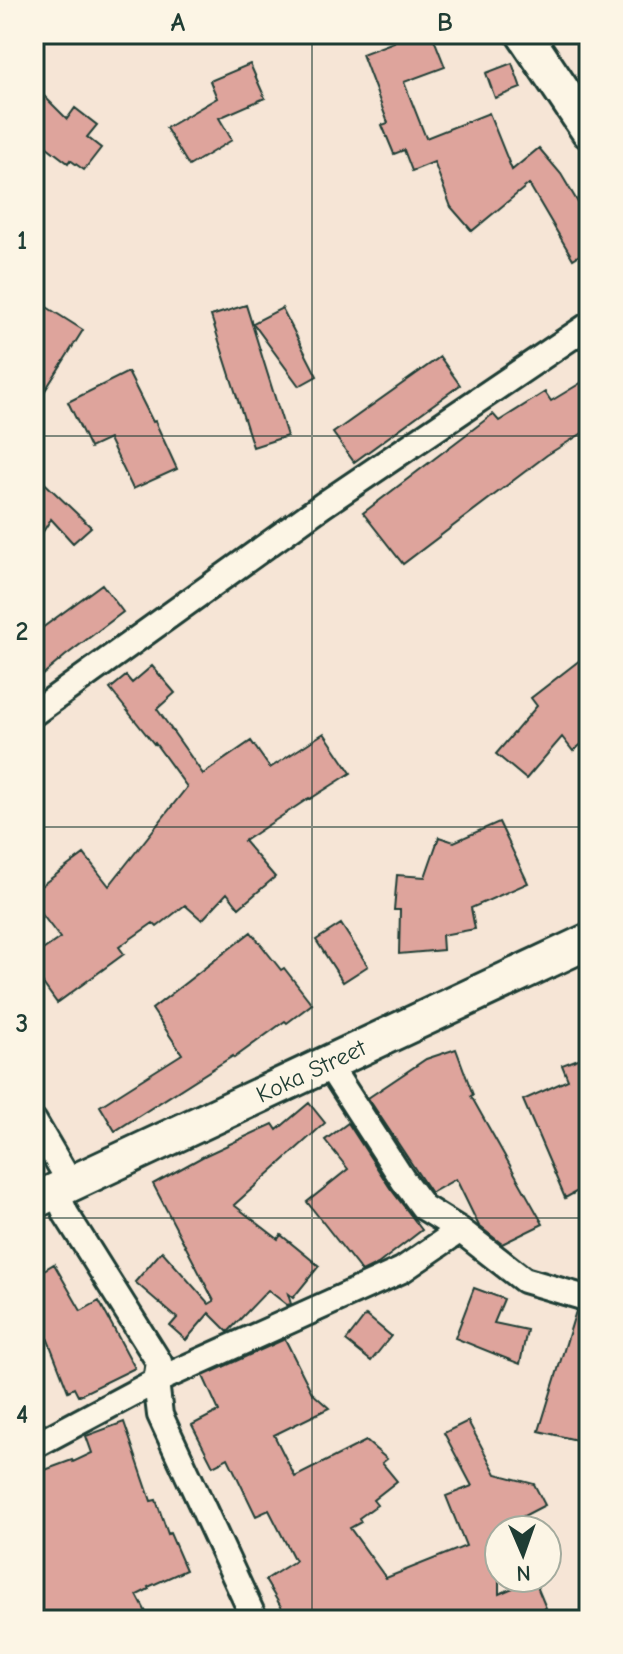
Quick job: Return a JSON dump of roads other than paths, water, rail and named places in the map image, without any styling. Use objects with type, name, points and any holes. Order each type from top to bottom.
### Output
[{"type":"main road","points":[[524,34],[589,131]]},
{"type":"main road","name":"Koka Street","points":[[54,1192],[589,941]]},
{"type":"street","points":[[34,713],[323,505],[589,325]]},
{"type":"street","points":[[328,1064],[423,1207],[460,1230],[524,1280],[589,1299]]},
{"type":"street","points":[[34,1121],[54,1192],[159,1362],[156,1381],[160,1415],[255,1620]]},
{"type":"street","points":[[34,1446],[156,1381],[402,1270],[460,1230]]}]
